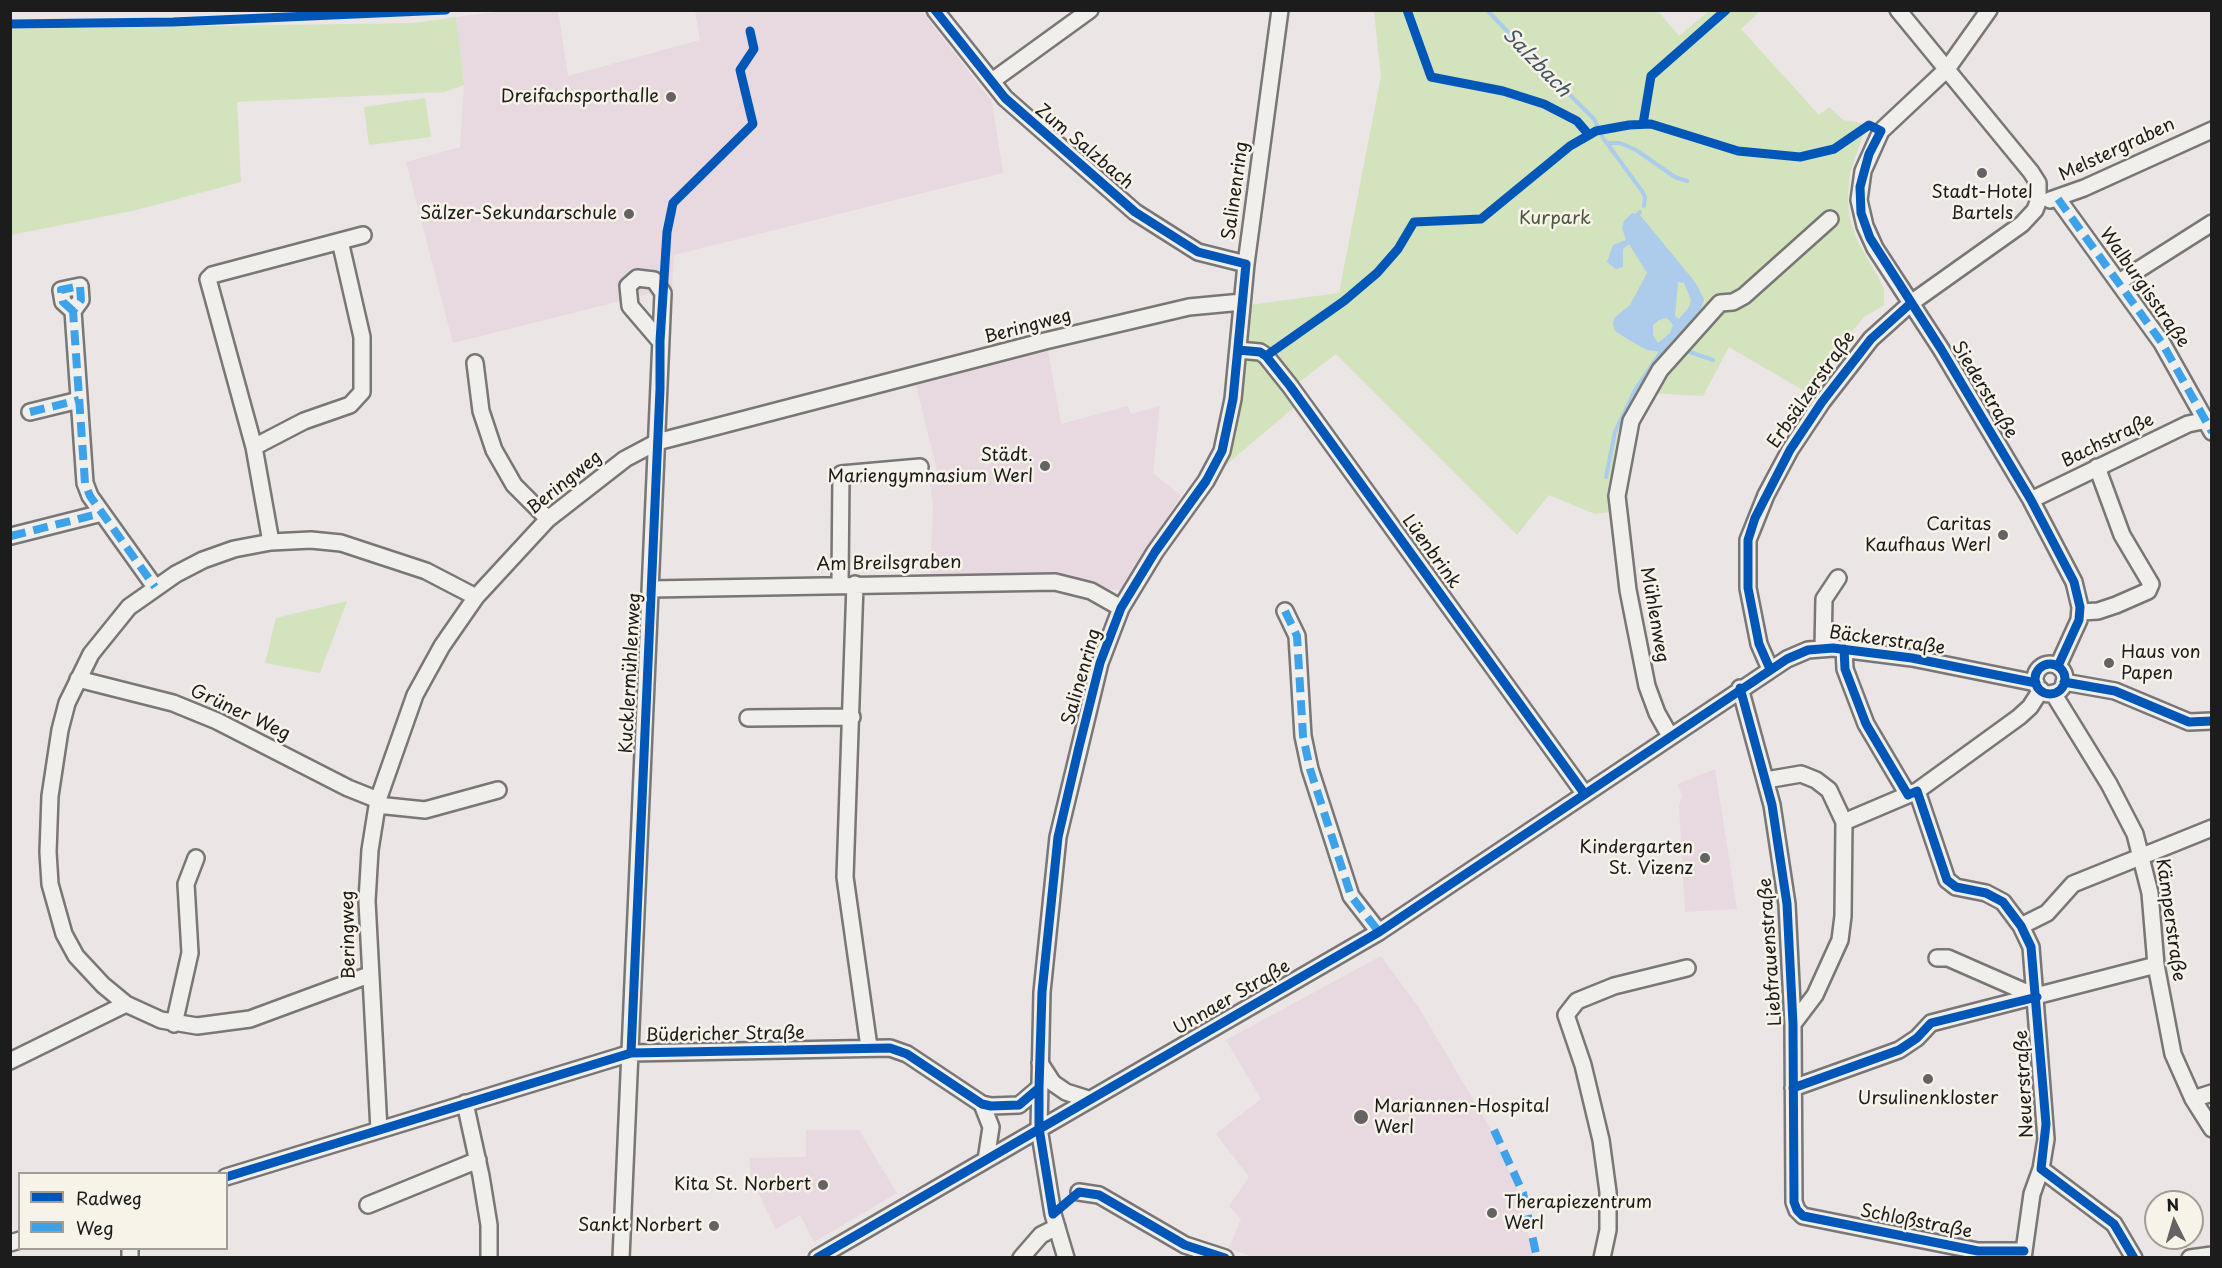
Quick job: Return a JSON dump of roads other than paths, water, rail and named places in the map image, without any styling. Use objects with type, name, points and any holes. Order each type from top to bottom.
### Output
[{"type":"street","name":"Zum Salzbach","points":[[935,10],[1020,114],[1135,212],[1190,248],[1210,256],[1246,264]]},
{"type":"street","points":[[992,81],[1090,10]]},
{"type":"street","name":"Salinenring","points":[[1066,1257],[1056,1227],[1039,1128],[1042,992],[1058,837],[1100,663],[1121,608],[1155,552],[1206,481],[1222,451],[1233,399],[1246,264],[1280,10]]},
{"type":"street","points":[[1898,10],[2031,172],[2038,183],[2038,202]]},
{"type":"street","name":"Siederstraße","points":[[1989,10],[1947,69],[1881,131],[1869,154],[1860,187],[1861,213],[1870,238],[2031,500],[2074,582],[2080,612],[2075,633],[2058,666]]},
{"type":"street","name":"Melstergraben","points":[[2038,202],[2058,199],[2211,130]]},
{"type":"street","name":"Walburgisstraße","points":[[2058,199],[2162,343],[2209,424]]},
{"type":"street","name":"Erbsälzerstraße","points":[[1770,669],[1759,644],[1748,588],[1748,540],[1755,518],[1790,450],[1822,402],[1871,339],[1911,303],[2030,217],[2038,202]]},
{"type":"street","name":"Mühlenweg","points":[[1670,736],[1652,701],[1628,590],[1617,496],[1631,421],[1660,370],[1720,303],[1732,302],[1744,296],[1830,219]]},
{"type":"street","points":[[2120,282],[2211,223]]},
{"type":"street","points":[[272,542],[254,447],[208,279],[212,275],[363,235]]},
{"type":"street","points":[[254,447],[304,421],[350,405],[362,392],[362,337],[340,241]]},
{"type":"street","name":"Beringweg","points":[[379,1130],[369,975],[367,901],[370,850],[378,802],[415,695],[442,646],[476,597],[548,519],[625,459],[657,441],[1079,333],[1205,304],[1242,302]]},
{"type":"street","points":[[72,310],[86,483],[102,513],[155,587]]},
{"type":"street","name":"Kucklermühlenweg","points":[[621,1257],[660,341]]},
{"type":"street","name":"Lüenbrink","points":[[1238,350],[1260,352],[1266,356],[1584,793]]},
{"type":"street","points":[[475,363],[481,411],[494,450],[514,485],[548,519]]},
{"type":"street","points":[[30,412],[79,400]]},
{"type":"street","name":"Bachstraße","points":[[2031,500],[2188,424],[2209,424]]},
{"type":"street","points":[[869,1047],[845,877],[852,717],[848,584],[840,474],[920,467]]},
{"type":"street","points":[[2080,612],[2098,611],[2116,605],[2148,591],[2151,584],[2122,535],[2097,467]]},
{"type":"street","points":[[11,536],[102,513]]},
{"type":"street","points":[[369,975],[250,1019],[197,1026],[174,1024],[126,1004],[103,986],[76,956],[64,934],[50,884],[48,822],[53,766],[67,703],[78,679],[108,630],[129,607],[155,587],[203,560],[234,549],[272,542],[311,540],[369,550],[426,571],[476,597]]},
{"type":"street","points":[[1823,648],[1824,599],[1838,578]]},
{"type":"street","name":"Am Breilsgraben","points":[[651,589],[1055,582],[1091,591],[1121,608]]},
{"type":"street","points":[[1285,611],[1297,636],[1303,736],[1313,780],[1351,896],[1379,932]]},
{"type":"street","points":[[1844,649],[1845,669],[1866,724],[1913,793]]},
{"type":"street","name":"Bäckerstraße","points":[[1653,749],[1740,688],[1770,669],[1808,650],[1844,649],[1912,658],[2043,689]]},
{"type":"street","points":[[2049,664],[2058,666],[2064,673],[2064,682],[2060,689],[2043,689],[2036,674],[2041,667],[2049,664]]},
{"type":"street","name":"Grüner Weg","points":[[78,679],[172,703],[226,725],[378,802],[425,810],[498,790]]},
{"type":"street","points":[[2064,682],[2115,691],[2182,720],[2207,722]]},
{"type":"street","name":"Liebfrauenstraße","points":[[1740,688],[1766,780],[1780,848],[1787,904],[1793,1024],[1794,1202],[1803,1216]]},
{"type":"street","points":[[1844,822],[1913,793],[2019,717],[2030,707],[2043,689]]},
{"type":"street","name":"Kämperstraße","points":[[2043,689],[2118,800],[2142,856],[2150,893],[2156,965],[2173,1054],[2193,1099],[2211,1129]]},
{"type":"street","points":[[748,718],[852,717]]},
{"type":"street","name":"Unnaer Straße","points":[[817,1257],[1379,932],[1653,749]]},
{"type":"street","points":[[1766,780],[1801,774],[1816,780],[1829,790],[1844,822],[1843,916],[1840,940],[1815,994],[1793,1024]]},
{"type":"street","name":"Neuerstraße","points":[[1913,793],[1947,880],[1956,887],[1996,897],[2021,926],[2031,947],[2046,1124],[2041,1169],[2032,1194],[2024,1254]]},
{"type":"street","points":[[2021,926],[2047,913],[2073,884],[2211,828]]},
{"type":"street","points":[[174,1024],[190,953],[186,884],[196,858]]},
{"type":"street","points":[[1936,958],[1948,958],[2037,997]]},
{"type":"street","points":[[1793,1088],[1899,1050],[1917,1038],[1931,1023],[2156,965]]},
{"type":"street","points":[[1602,1257],[1608,1230],[1608,1192],[1601,1140],[1582,1065],[1566,1015],[1577,1001],[1614,986],[1687,968]]},
{"type":"street","points":[[10,1061],[126,1004]]},
{"type":"street","name":"Büdericher Straße","points":[[228,1176],[631,1053],[890,1048],[906,1054],[982,1104],[999,1107],[1019,1105],[1039,1088]]},
{"type":"street","points":[[1040,1063],[1053,1083],[1066,1092],[1088,1099]]},
{"type":"street","points":[[2193,1099],[2211,1093]]},
{"type":"street","points":[[465,1103],[478,1160],[489,1226],[487,1256]]},
{"type":"street","points":[[982,1104],[991,1127],[986,1160]]},
{"type":"street","points":[[368,1205],[478,1160]]},
{"type":"street","points":[[2041,1169],[2114,1224],[2134,1257]]},
{"type":"street","points":[[1079,1192],[1099,1195],[1185,1245],[1225,1257]]},
{"type":"street","name":"Schloßstraße","points":[[1803,1216],[1978,1251],[2024,1254]]},
{"type":"street","points":[[1021,1257],[1041,1235],[1056,1227]]},
{"type":"street","points":[[2190,1257],[2211,1255]]},
{"type":"water","points":[[1632,213],[1640,215],[1695,282],[1704,299],[1701,309],[1664,352],[1647,350],[1615,331],[1614,318],[1630,305],[1647,273],[1629,244],[1623,249],[1623,267],[1616,269],[1607,262],[1613,245],[1626,240],[1622,228],[1624,221]],"holes":[[[1678,282],[1684,283],[1691,300],[1689,307],[1679,319],[1675,316]],[[1667,318],[1673,325],[1670,333],[1658,343],[1653,335],[1653,325]]]},
{"type":"waterway","name":"Salzbach","points":[[1487,10],[1524,49],[1539,71],[1571,96],[1594,119],[1603,138],[1642,191],[1645,197],[1644,206]]},
{"type":"waterway","name":"Salzbach","points":[[1607,143],[1620,143],[1636,150],[1675,177],[1687,181]]},
{"type":"waterway","name":"Salzbach","points":[[1637,215],[1640,212]]},
{"type":"waterway","points":[[1687,351],[1713,360]]},
{"type":"waterway","points":[[1606,477],[1615,432],[1635,390],[1661,352]]},
{"type":"place","name":"Dreifachsporthalle","points":[[671,97]]},
{"type":"place","name":"Stadt-Hotel Bartels","points":[[1982,173]]},
{"type":"place","name":"Sälzer-Sekundarschule","points":[[629,214]]},
{"type":"place","name":"Städt. Mariengymnasium Werl","points":[[1045,466]]},
{"type":"place","name":"Caritas Kaufhaus Werl","points":[[2003,535]]},
{"type":"place","name":"Haus von Papen","points":[[2109,663]]},
{"type":"place","name":"Kindergarten St. Vizenz","points":[[1705,858]]},
{"type":"place","name":"Ursulinenkloster","points":[[1928,1079]]},
{"type":"place","name":"Mariannen-Hospital Werl","points":[[1361,1117]]},
{"type":"place","name":"Kita St. Norbert","points":[[823,1185]]},
{"type":"place","name":"Therapiezentrum Werl","points":[[1492,1213]]},
{"type":"place","name":"Sankt Norbert","points":[[714,1226]]},
{"type":"park label","name":"Kurpark","points":[[1555,219]]}]
